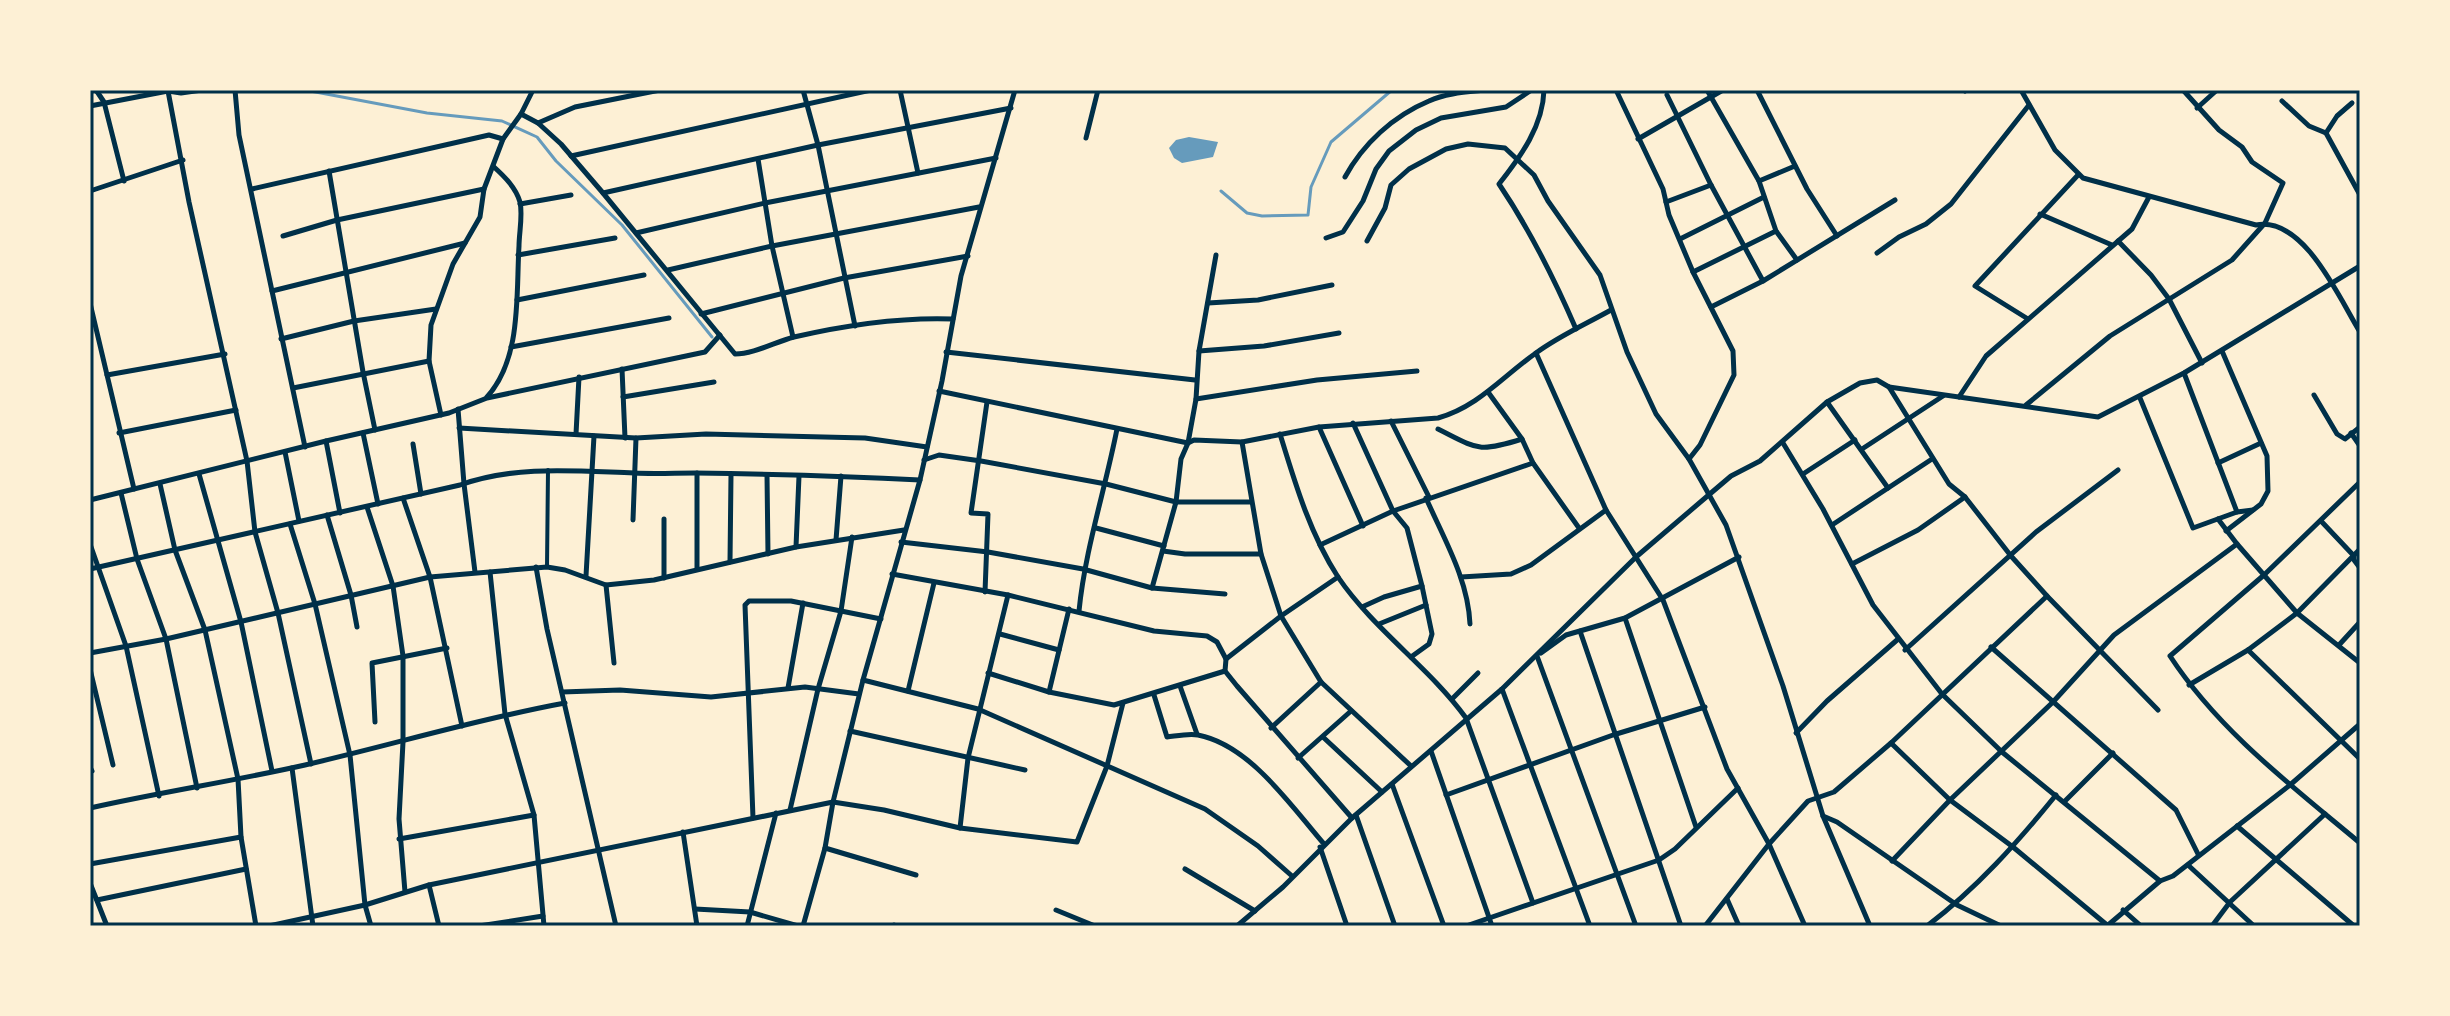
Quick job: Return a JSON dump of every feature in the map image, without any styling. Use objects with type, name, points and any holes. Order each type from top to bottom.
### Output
[{"type":"street","points":[[96,90],[104,102],[124,181]]},
{"type":"street","points":[[138,90],[141,97]]},
{"type":"street","points":[[90,106],[168,91],[202,90]]},
{"type":"street","points":[[235,90],[239,135],[305,447]]},
{"type":"street","points":[[441,415],[429,361],[431,325],[453,264],[480,217],[484,189],[503,139],[533,90]]},
{"type":"street","points":[[538,123],[575,107],[660,90]]},
{"type":"street","points":[[803,90],[818,145],[855,326]]},
{"type":"street","points":[[571,156],[871,90]]},
{"type":"street","points":[[900,90],[918,173]]},
{"type":"street","points":[[695,909],[750,912],[801,926],[825,848],[859,694],[920,480],[961,276],[1015,90]]},
{"type":"street","points":[[1086,138],[1098,90]]},
{"type":"street","points":[[1345,177],[1365,146],[1399,118],[1429,100],[1486,90]]},
{"type":"street","points":[[1517,90],[1536,90]]},
{"type":"street","points":[[1544,90],[1541,118],[1518,159],[1499,184],[1520,215],[1554,278],[1576,329]]},
{"type":"street","points":[[1616,90],[1663,189],[1693,272],[1733,351],[1734,375],[1700,445],[1689,459]]},
{"type":"street","points":[[1707,90],[1759,181],[1776,231],[1797,260]]},
{"type":"street","points":[[1638,139],[1723,90]]},
{"type":"street","points":[[1757,90],[1795,165],[1837,236]]},
{"type":"street","points":[[2021,90],[2060,157],[2078,175],[2149,197],[2256,225],[2265,223],[2289,232],[2305,244],[2360,332]]},
{"type":"street","points":[[2025,406],[2101,342],[2232,260],[2265,223],[2283,183],[2252,162],[2242,147],[2219,130],[2183,90]]},
{"type":"street","points":[[2197,108],[2217,90]]},
{"type":"street","points":[[168,91],[189,202],[247,461],[255,532],[278,613],[311,764]]},
{"type":"street","points":[[1326,238],[1343,232],[1389,151],[1416,130],[1441,118],[1506,107],[1530,91]]},
{"type":"street","points":[[1667,95],[1763,281]]},
{"type":"street","points":[[2282,101],[2309,126],[2326,133],[2360,195]]},
{"type":"street","points":[[2326,133],[2337,116],[2352,103]]},
{"type":"street","points":[[1877,253],[1899,237],[1926,224],[1951,204],[2029,105]]},
{"type":"street","points":[[603,193],[818,145],[1011,108]]},
{"type":"street","points":[[519,117],[538,123],[571,156],[735,354],[793,337],[855,326],[914,318],[953,319]]},
{"type":"street","points":[[252,189],[489,135],[503,139]]},
{"type":"street","points":[[1367,241],[1385,208],[1391,185],[1409,169],[1446,149],[1468,144],[1505,148],[1534,175],[1548,201],[1600,275],[1627,352],[1656,414],[1711,493],[1739,557],[1823,816],[1870,926]]},
{"type":"street","points":[[636,233],[765,203],[996,158]]},
{"type":"street","points":[[758,159],[772,246],[793,337]]},
{"type":"street","points":[[90,191],[183,160]]},
{"type":"street","points":[[1759,181],[1795,165]]},
{"type":"street","points":[[487,398],[498,385],[511,347],[517,300],[520,204],[510,184],[494,167]]},
{"type":"street","points":[[329,171],[375,430]]},
{"type":"street","points":[[2028,319],[1975,286],[2078,175]]},
{"type":"street","points":[[1666,202],[1711,185]]},
{"type":"street","points":[[283,236],[337,220],[484,189]]},
{"type":"street","points":[[520,204],[571,195]]},
{"type":"street","points":[[1680,239],[1764,197]]},
{"type":"street","points":[[1959,397],[1986,356],[2132,229],[2149,197]]},
{"type":"street","points":[[1711,307],[1763,281],[1895,200]]},
{"type":"street","points":[[668,270],[772,246],[979,207]]},
{"type":"street","points":[[2040,214],[2112,245]]},
{"type":"street","points":[[1693,272],[1776,231]]},
{"type":"street","points":[[518,255],[615,238]]},
{"type":"street","points":[[2118,241],[2169,299],[2202,363]]},
{"type":"street","points":[[272,291],[466,242]]},
{"type":"street","points":[[1152,588],[1176,502],[1181,459],[1188,443],[1196,399],[1199,351],[1216,255]]},
{"type":"street","points":[[701,314],[784,291],[968,256]]},
{"type":"street","points":[[1537,656],[1636,557],[1731,476],[1760,461],[1827,402],[1860,383],[1877,380],[1889,387],[2098,417],[2140,398],[2202,363],[2360,266]]},
{"type":"street","points":[[517,300],[644,275]]},
{"type":"street","points":[[1208,303],[1258,300],[1332,285]]},
{"type":"street","points":[[90,303],[134,490]]},
{"type":"street","points":[[281,339],[354,321],[436,309]]},
{"type":"street","points":[[939,391],[1188,443],[1194,440],[1242,442],[1319,427],[1438,418],[1457,412],[1488,392],[1536,353],[1611,310]]},
{"type":"street","points":[[511,347],[669,318]]},
{"type":"street","points":[[1199,351],[1264,346],[1339,333]]},
{"type":"street","points":[[90,500],[441,415],[487,398],[705,352],[720,335]]},
{"type":"street","points":[[2222,351],[2267,456],[2268,491],[2261,504],[2226,531]]},
{"type":"street","points":[[946,352],[1196,380]]},
{"type":"street","points":[[1536,353],[1606,510],[1663,600],[1727,769],[1769,844],[1805,926]]},
{"type":"street","points":[[107,375],[225,354]]},
{"type":"street","points":[[293,388],[429,361]]},
{"type":"street","points":[[622,369],[625,438]]},
{"type":"street","points":[[1196,399],[1317,380],[1417,371]]},
{"type":"street","points":[[2184,373],[2237,512]]},
{"type":"street","points":[[576,434],[579,377]]},
{"type":"street","points":[[623,397],[714,382]]},
{"type":"street","points":[[1889,387],[1949,484],[1965,497],[2047,596],[2158,710]]},
{"type":"street","points":[[1488,392],[1579,528]]},
{"type":"street","points":[[1862,449],[1944,395]]},
{"type":"street","points":[[2314,395],[2337,434],[2345,439],[2360,427]]},
{"type":"street","points":[[2140,398],[2193,528],[2237,512],[2253,510]]},
{"type":"street","points":[[985,592],[988,514],[971,513],[981,461],[987,402]]},
{"type":"street","points":[[1827,402],[1888,488]]},
{"type":"street","points":[[458,409],[475,572]]},
{"type":"street","points":[[119,433],[236,410]]},
{"type":"street","points":[[1391,421],[1461,577],[1468,599],[1470,624]]},
{"type":"street","points":[[1353,423],[1393,511],[1407,528],[1422,586],[1432,634],[1429,644],[1411,657]]},
{"type":"street","points":[[1319,427],[1363,526]]},
{"type":"street","points":[[459,428],[625,438],[706,434],[865,438],[927,447]]},
{"type":"street","points":[[1079,611],[1083,569],[1117,429]]},
{"type":"street","points":[[1438,429],[1471,446],[1489,449],[1522,439]]},
{"type":"street","points":[[363,433],[378,504]]},
{"type":"street","points":[[2351,433],[2360,446]]},
{"type":"street","points":[[1280,434],[1320,545],[1338,577],[1362,607],[1452,699],[1466,718],[1533,903]]},
{"type":"street","points":[[586,576],[594,436]]},
{"type":"street","points":[[633,520],[636,438]]},
{"type":"street","points":[[1803,474],[1855,440]]},
{"type":"street","points":[[326,441],[340,513]]},
{"type":"street","points":[[1242,442],[1261,554],[1281,616],[1321,682],[1411,766]]},
{"type":"street","points":[[1783,443],[1832,525],[1873,605],[1897,640],[1942,694],[2002,752],[2160,881]]},
{"type":"street","points":[[2218,463],[2261,443]]},
{"type":"street","points":[[413,444],[421,494]]},
{"type":"street","points":[[285,452],[299,521]]},
{"type":"street","points":[[924,460],[939,455],[981,461],[1106,484],[1176,502],[1251,502]]},
{"type":"street","points":[[1832,525],[1932,459]]},
{"type":"street","points":[[1320,545],[1393,511],[1533,463]]},
{"type":"street","points":[[547,567],[548,470]]},
{"type":"street","points":[[93,568],[367,507],[491,475],[593,470],[920,480]]},
{"type":"street","points":[[1905,650],[2036,532],[2118,470]]},
{"type":"street","points":[[697,473],[697,569]]},
{"type":"street","points":[[199,474],[241,622],[272,771]]},
{"type":"street","points":[[730,562],[731,475]]},
{"type":"street","points":[[767,475],[768,554]]},
{"type":"street","points":[[796,547],[799,476]]},
{"type":"street","points":[[836,540],[841,476]]},
{"type":"street","points":[[2360,482],[2264,575],[2170,656],[2189,685],[2229,731],[2360,843]]},
{"type":"street","points":[[160,484],[175,550],[205,630],[238,779],[241,837],[256,926]]},
{"type":"street","points":[[121,493],[137,559],[166,639],[197,788]]},
{"type":"street","points":[[1852,564],[1918,530],[1965,497]]},
{"type":"street","points":[[403,498],[430,577],[462,726]]},
{"type":"street","points":[[367,507],[393,586],[403,656],[399,839],[405,892]]},
{"type":"street","points":[[1461,577],[1511,574],[1531,565],[1606,510]]},
{"type":"street","points":[[327,515],[351,595],[357,627]]},
{"type":"street","points":[[664,519],[664,578]]},
{"type":"street","points":[[2218,519],[2297,613],[2360,663]]},
{"type":"street","points":[[2321,521],[2354,556],[2360,568]]},
{"type":"street","points":[[290,524],[315,604],[350,755],[365,905],[371,926]]},
{"type":"street","points":[[1095,528],[1185,554],[1261,554]]},
{"type":"street","points":[[90,653],[166,639],[430,577],[547,567],[586,576],[606,585],[664,578],[796,547],[904,530]]},
{"type":"street","points":[[790,810],[818,689],[841,611],[852,537]]},
{"type":"street","points":[[901,542],[988,552],[1083,569],[1152,588],[1225,594]]},
{"type":"street","points":[[90,544],[93,568],[126,646],[159,796]]},
{"type":"street","points":[[1892,861],[1950,800],[2053,702],[2099,651],[2136,618],[2237,544]]},
{"type":"street","points":[[2189,685],[2248,650],[2297,613],[2360,549]]},
{"type":"street","points":[[1237,926],[1354,816],[1537,656],[1566,635],[1625,618],[1739,557]]},
{"type":"street","points":[[536,567],[616,926]]},
{"type":"street","points":[[490,572],[505,714],[534,815],[544,926]]},
{"type":"street","points":[[892,574],[1008,595],[1154,631],[1207,636],[1217,642],[1226,659],[1225,671],[1271,728],[1354,816],[1395,926]]},
{"type":"street","points":[[1226,659],[1338,577]]},
{"type":"street","points":[[908,691],[934,583]]},
{"type":"street","points":[[606,585],[614,663]]},
{"type":"street","points":[[1362,607],[1422,586]]},
{"type":"street","points":[[960,828],[968,758],[978,709],[1008,595]]},
{"type":"street","points":[[1705,926],[1769,844],[1808,801],[1834,792],[1891,743],[2047,596]]},
{"type":"street","points":[[753,818],[745,605],[749,601],[803,603],[881,619]]},
{"type":"street","points":[[788,689],[803,603]]},
{"type":"street","points":[[1379,624],[1426,605]]},
{"type":"street","points":[[1049,692],[1069,609]]},
{"type":"street","points":[[1625,618],[1696,827]]},
{"type":"street","points":[[2339,645],[2360,622]]},
{"type":"street","points":[[1580,631],[1613,735],[1681,926]]},
{"type":"street","points":[[1000,634],[1059,650]]},
{"type":"street","points":[[1796,733],[1827,701],[1897,640]]},
{"type":"street","points":[[1991,647],[2176,810],[2198,854]]},
{"type":"street","points":[[375,722],[372,663],[447,648]]},
{"type":"street","points":[[2248,650],[2360,759]]},
{"type":"street","points":[[1537,656],[1636,926]]},
{"type":"street","points":[[90,669],[113,765]]},
{"type":"street","points":[[988,673],[1049,692],[1114,705],[1225,671]]},
{"type":"street","points":[[1452,699],[1478,673]]},
{"type":"street","points":[[863,680],[978,709],[1205,809],[1258,846],[1292,876]]},
{"type":"street","points":[[1271,728],[1321,682]]},
{"type":"street","points":[[1180,686],[1197,734]]},
{"type":"street","points":[[562,692],[620,690],[711,697],[818,689],[859,694]]},
{"type":"street","points":[[1502,689],[1590,926]]},
{"type":"street","points":[[1154,695],[1167,737],[1197,734],[1231,748],[1253,764],[1322,846],[1347,926]]},
{"type":"street","points":[[90,808],[311,764],[505,714],[565,703]]},
{"type":"street","points":[[269,926],[365,905],[429,885],[833,802],[960,828],[1077,842],[1107,766],[1123,703]]},
{"type":"street","points":[[1446,795],[1613,735],[1705,707]]},
{"type":"street","points":[[1298,758],[1351,711]]},
{"type":"street","points":[[1891,743],[1950,800],[2013,847],[2107,926],[2160,881],[2188,865],[2198,854],[2290,785],[2360,724]]},
{"type":"street","points":[[850,731],[1025,770]]},
{"type":"street","points":[[1324,738],[1382,792]]},
{"type":"street","points":[[1431,751],[1492,926]]},
{"type":"street","points":[[2065,801],[2113,753]]},
{"type":"street","points":[[292,768],[313,926]]},
{"type":"street","points":[[1392,784],[1444,926]]},
{"type":"street","points":[[1466,926],[1659,860],[1675,849],[1738,788]]},
{"type":"street","points":[[1927,926],[1957,905],[2013,847],[2056,795]]},
{"type":"street","points":[[747,926],[776,813]]},
{"type":"street","points":[[2212,926],[2230,902],[2325,814]]},
{"type":"street","points":[[399,839],[534,815]]},
{"type":"street","points":[[1823,816],[1837,822],[1957,905],[2001,926]]},
{"type":"street","points":[[2237,826],[2354,926]]},
{"type":"street","points":[[683,832],[697,926]]},
{"type":"street","points":[[90,864],[241,837]]},
{"type":"street","points":[[825,848],[916,875]]},
{"type":"street","points":[[2188,865],[2254,926]]},
{"type":"street","points":[[97,900],[246,869]]},
{"type":"street","points":[[1185,869],[1255,911]]},
{"type":"street","points":[[90,883],[107,926]]},
{"type":"street","points":[[429,885],[439,926]]},
{"type":"street","points":[[1727,899],[1739,926]]},
{"type":"street","points":[[1056,910],[1093,926]]},
{"type":"street","points":[[2123,910],[2141,926]]},
{"type":"street","points":[[479,926],[543,916]]},
{"type":"water","points":[[1189,137],[1218,142],[1213,157],[1182,163],[1174,158],[1169,148],[1176,140]]},
{"type":"waterway","points":[[305,90],[427,113],[502,121],[537,137],[556,161],[622,225],[712,337]]},
{"type":"waterway","points":[[1221,191],[1247,213],[1262,216],[1308,215],[1311,187],[1331,142],[1392,90]]}]
